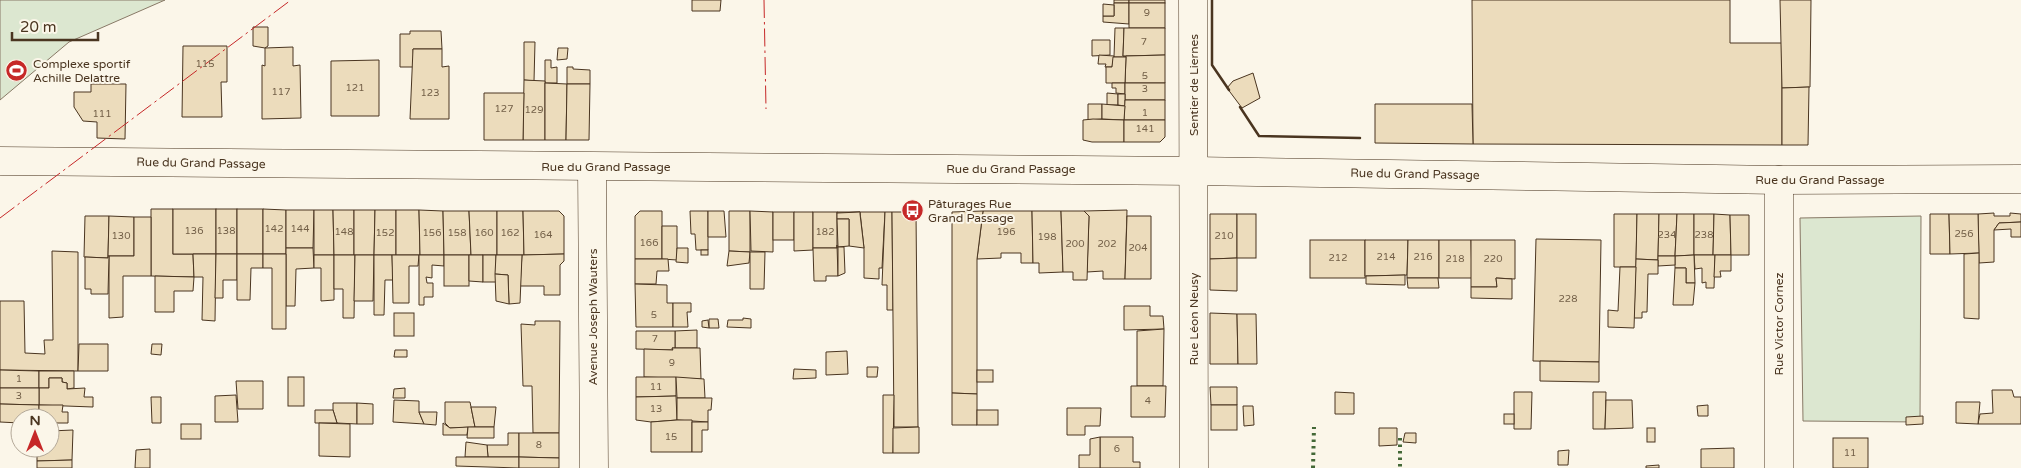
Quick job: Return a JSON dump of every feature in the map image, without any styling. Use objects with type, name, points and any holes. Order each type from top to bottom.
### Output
[{"type":"street","name":"Sentier de Liernes","points":[[1193,0],[1194,170]]},
{"type":"street","name":"Rue du Grand Passage","points":[[0,161],[592,167],[1194,170],[1779,180],[2021,179]]},
{"type":"street","name":"Avenue Joseph Wauters","points":[[592,167],[594,468]]},
{"type":"street","name":"Rue Léon Neusy","points":[[1194,170],[1194,468]]},
{"type":"street","name":"Rue Victor Cornez","points":[[1779,180],[1779,468]]},
{"type":"green space","name":"Complexe sportif Achille Delattre","points":[[0,0],[165,0],[69,42],[0,100]]},
{"type":"green space","points":[[1921,216],[1920,422],[1803,421],[1800,218]]},
{"type":"building","points":[[692,0],[721,0],[720,11],[692,11]]},
{"type":"building","points":[[1114,0],[1129,0],[1129,3],[1114,3]]},
{"type":"building","points":[[1129,0],[1165,0],[1165,3],[1129,3]]},
{"type":"building","points":[[1472,0],[1730,0],[1730,43],[1782,43],[1782,145],[1473,144]]},
{"type":"building","points":[[1780,0],[1811,0],[1810,87],[1782,88]]},
{"type":"building","points":[[1114,3],[1129,3],[1129,24],[1103,22],[1103,16],[1114,16]]},
{"type":"building","points":[[1129,3],[1165,3],[1165,28],[1129,28]]},
{"type":"building","points":[[1103,4],[1114,5],[1114,16],[1103,16]]},
{"type":"building","points":[[253,27],[268,27],[268,46],[265,48],[253,46]]},
{"type":"building","points":[[1115,28],[1124,28],[1123,56],[1126,57],[1114,57]]},
{"type":"building","points":[[1124,28],[1165,28],[1165,55],[1123,56]]},
{"type":"building","points":[[410,31],[441,31],[442,49],[413,49],[414,67],[400,67],[400,34],[410,34]]},
{"type":"building","points":[[1092,40],[1110,40],[1110,55],[1092,56]]},
{"type":"building","points":[[524,42],[535,42],[534,81],[524,80]]},
{"type":"building","points":[[183,46],[227,46],[227,82],[221,82],[222,117],[182,117]]},
{"type":"building","points":[[293,47],[293,66],[300,65],[301,118],[262,119],[262,65],[265,66],[265,48]]},
{"type":"building","points":[[558,48],[568,48],[567,59],[557,60]]},
{"type":"building","points":[[413,49],[442,49],[442,67],[449,66],[449,119],[410,119]]},
{"type":"building","points":[[1099,55],[1114,56],[1112,67],[1105,67],[1106,64],[1098,64]]},
{"type":"building","points":[[1165,55],[1165,83],[1125,83],[1126,56]]},
{"type":"building","points":[[1113,57],[1126,57],[1125,83],[1106,83],[1106,67],[1112,67]]},
{"type":"building","points":[[379,60],[379,116],[331,116],[331,61]]},
{"type":"building","points":[[545,60],[551,60],[551,68],[557,67],[557,83],[545,83]]},
{"type":"building","points":[[567,67],[590,70],[590,84],[567,84]]},
{"type":"building","points":[[1253,73],[1260,98],[1242,108],[1227,88],[1233,81]]},
{"type":"building","points":[[524,80],[545,81],[545,140],[523,140]]},
{"type":"building","points":[[545,83],[567,84],[566,140],[545,140]]},
{"type":"building","points":[[1112,83],[1125,83],[1125,94],[1116,93],[1116,88],[1112,88]]},
{"type":"building","points":[[1125,83],[1165,83],[1165,100],[1125,100]]},
{"type":"building","points":[[91,84],[126,84],[125,139],[97,138],[97,122],[83,121],[74,107],[74,92],[91,92]]},
{"type":"building","points":[[567,84],[590,84],[589,140],[566,140]]},
{"type":"building","points":[[1809,87],[1808,145],[1782,145],[1782,88]]},
{"type":"building","points":[[484,93],[524,93],[523,140],[484,140]]},
{"type":"building","points":[[1107,93],[1118,94],[1118,105],[1107,105]]},
{"type":"building","points":[[1118,94],[1125,94],[1125,106],[1118,105]]},
{"type":"building","points":[[1125,100],[1165,100],[1165,120],[1124,120]]},
{"type":"building","points":[[1088,104],[1102,104],[1102,119],[1088,120]]},
{"type":"building","points":[[1102,104],[1125,106],[1124,120],[1102,119]]},
{"type":"building","points":[[1375,104],[1472,104],[1473,144],[1375,143]]},
{"type":"building","points":[[1083,120],[1124,120],[1124,142],[1092,142],[1083,140]]},
{"type":"building","points":[[1124,120],[1165,120],[1165,137],[1160,142],[1124,142]]},
{"type":"building","points":[[151,209],[173,209],[173,254],[193,254],[194,277],[151,276]]},
{"type":"building","points":[[173,209],[216,209],[216,254],[173,254]]},
{"type":"building","points":[[216,209],[237,209],[237,254],[216,254]]},
{"type":"building","points":[[237,209],[263,209],[263,254],[237,254]]},
{"type":"building","points":[[263,209],[286,210],[286,254],[263,254]]},
{"type":"building","points":[[286,210],[314,210],[313,248],[286,248]]},
{"type":"building","points":[[314,210],[333,210],[334,255],[314,255]]},
{"type":"building","points":[[333,210],[354,210],[354,255],[334,255]]},
{"type":"building","points":[[354,210],[375,210],[374,255],[354,255]]},
{"type":"building","points":[[375,210],[396,210],[396,255],[374,255]]},
{"type":"building","points":[[396,210],[419,210],[420,255],[396,255]]},
{"type":"building","points":[[419,210],[443,211],[444,255],[420,255]]},
{"type":"building","points":[[1127,210],[1125,279],[1103,279],[1103,271],[1087,272],[1089,216],[1084,211]]},
{"type":"building","points":[[443,211],[469,211],[471,255],[444,255]]},
{"type":"building","points":[[469,211],[497,211],[497,255],[471,255]]},
{"type":"building","points":[[497,211],[523,211],[524,255],[497,255]]},
{"type":"building","points":[[523,211],[559,211],[564,216],[564,254],[524,255]]},
{"type":"building","points":[[640,211],[662,211],[662,259],[635,259],[635,216]]},
{"type":"building","points":[[690,211],[708,211],[708,250],[696,250],[695,234],[691,234]]},
{"type":"building","points":[[708,211],[724,211],[726,237],[708,237]]},
{"type":"building","points":[[729,211],[750,211],[750,252],[729,251]]},
{"type":"building","points":[[750,211],[773,212],[773,252],[751,251]]},
{"type":"building","points":[[983,211],[1032,211],[1033,263],[1021,263],[1021,253],[1001,253],[1001,258],[977,259]]},
{"type":"building","points":[[983,211],[977,259],[977,394],[952,393],[952,212]]},
{"type":"building","points":[[1032,211],[1061,211],[1063,272],[1039,273],[1039,263],[1033,263]]},
{"type":"building","points":[[1061,211],[1084,211],[1089,216],[1087,280],[1073,280],[1073,272],[1063,272]]},
{"type":"building","points":[[773,212],[794,212],[794,240],[773,240]]},
{"type":"building","points":[[794,212],[813,212],[813,250],[794,251]]},
{"type":"building","points":[[813,212],[837,212],[837,248],[813,248]]},
{"type":"building","points":[[860,212],[885,212],[882,268],[879,268],[879,279],[864,278],[864,248]]},
{"type":"building","points":[[860,212],[864,248],[849,246],[849,219],[837,219],[837,213]]},
{"type":"building","points":[[885,212],[892,212],[893,310],[887,310],[887,285],[882,285]]},
{"type":"building","points":[[892,212],[916,212],[918,427],[894,427]]},
{"type":"building","points":[[1994,213],[1994,216],[2010,216],[2010,213],[2021,214],[2021,222],[1999,223],[1994,230],[1994,262],[1979,263],[1978,214]]},
{"type":"building","points":[[1210,214],[1237,214],[1237,258],[1210,259]]},
{"type":"building","points":[[1237,214],[1256,214],[1256,258],[1237,258]]},
{"type":"building","points":[[1614,214],[1637,214],[1636,267],[1614,267]]},
{"type":"building","points":[[1637,214],[1659,214],[1658,260],[1636,259]]},
{"type":"building","points":[[1659,214],[1677,214],[1675,256],[1658,256]]},
{"type":"building","points":[[1677,214],[1694,214],[1694,255],[1675,256]]},
{"type":"building","points":[[1694,214],[1714,214],[1713,255],[1694,255]]},
{"type":"building","points":[[1714,214],[1730,215],[1731,255],[1713,255]]},
{"type":"building","points":[[1930,214],[1949,214],[1950,254],[1930,254]]},
{"type":"building","points":[[1949,214],[1978,214],[1979,253],[1950,254]]},
{"type":"building","points":[[1730,215],[1749,215],[1749,255],[1731,255]]},
{"type":"building","points":[[85,216],[109,216],[108,258],[84,257]]},
{"type":"building","points":[[109,216],[134,217],[134,256],[108,256]]},
{"type":"building","points":[[1127,216],[1151,216],[1151,279],[1125,279]]},
{"type":"building","points":[[134,217],[151,217],[151,276],[123,276],[123,317],[109,318],[109,256],[134,256]]},
{"type":"building","points":[[837,219],[849,219],[849,246],[838,247]]},
{"type":"building","points":[[2021,222],[2021,237],[2011,237],[2011,229],[1994,230],[1999,223]]},
{"type":"building","points":[[662,226],[677,226],[677,260],[662,259]]},
{"type":"building","points":[[1536,239],[1601,240],[1599,362],[1533,361]]},
{"type":"building","points":[[1310,240],[1365,240],[1365,278],[1310,278]]},
{"type":"building","points":[[1365,240],[1408,240],[1407,275],[1365,276]]},
{"type":"building","points":[[1408,240],[1439,240],[1439,278],[1407,278]]},
{"type":"building","points":[[1439,240],[1471,240],[1472,278],[1439,278]]},
{"type":"building","points":[[1471,240],[1515,240],[1515,279],[1496,278],[1497,287],[1471,287]]},
{"type":"building","points":[[837,245],[838,276],[826,276],[826,281],[814,281],[813,248],[837,248]]},
{"type":"building","points":[[838,247],[844,247],[845,273],[838,276]]},
{"type":"building","points":[[286,248],[313,248],[314,268],[296,269],[295,306],[286,306]]},
{"type":"building","points":[[677,248],[688,248],[688,263],[676,262]]},
{"type":"building","points":[[701,250],[708,250],[708,255],[701,255]]},
{"type":"building","points":[[52,251],[78,252],[78,371],[0,370],[0,301],[24,301],[25,353],[45,354],[44,340],[53,340]]},
{"type":"building","points":[[729,251],[750,252],[749,263],[727,266]]},
{"type":"building","points":[[750,252],[765,252],[764,289],[750,289]]},
{"type":"building","points":[[1979,253],[1979,319],[1964,318],[1964,254]]},
{"type":"building","points":[[193,254],[216,254],[215,321],[202,320],[203,277],[194,277]]},
{"type":"building","points":[[216,254],[237,254],[237,280],[223,280],[223,298],[215,298]]},
{"type":"building","points":[[237,254],[263,254],[263,268],[251,268],[250,300],[237,300]]},
{"type":"building","points":[[263,254],[286,254],[286,329],[272,329],[272,268],[263,268]]},
{"type":"building","points":[[564,254],[564,261],[560,265],[560,295],[544,295],[544,286],[520,286],[522,255]]},
{"type":"building","points":[[314,255],[334,255],[334,300],[321,301],[321,268],[314,268]]},
{"type":"building","points":[[334,255],[355,255],[354,318],[343,318],[343,289],[334,289]]},
{"type":"building","points":[[355,255],[374,255],[373,301],[354,301]]},
{"type":"building","points":[[374,255],[392,255],[393,280],[385,280],[384,315],[374,315]]},
{"type":"building","points":[[392,255],[419,255],[418,266],[409,266],[409,303],[393,303]]},
{"type":"building","points":[[419,255],[444,255],[444,266],[432,265],[432,278],[426,277],[427,283],[433,283],[433,297],[424,297],[424,305],[419,305]]},
{"type":"building","points":[[444,255],[469,255],[469,286],[444,286]]},
{"type":"building","points":[[469,255],[483,255],[483,282],[469,281]]},
{"type":"building","points":[[483,255],[496,255],[496,282],[483,282]]},
{"type":"building","points":[[496,255],[522,255],[520,303],[509,304],[508,275],[495,274]]},
{"type":"building","points":[[1694,255],[1715,255],[1714,288],[1706,288],[1706,282],[1702,283],[1702,268],[1695,269]]},
{"type":"building","points":[[1694,255],[1695,283],[1686,283],[1686,268],[1675,268],[1675,256]]},
{"type":"building","points":[[1715,255],[1731,255],[1731,271],[1720,271],[1721,277],[1714,277]]},
{"type":"building","points":[[109,256],[108,294],[91,294],[91,289],[85,289],[85,257],[108,258]]},
{"type":"building","points":[[1658,256],[1675,256],[1675,265],[1658,266]]},
{"type":"building","points":[[1237,258],[1237,291],[1210,290],[1210,259]]},
{"type":"building","points":[[635,259],[668,259],[669,271],[657,271],[656,284],[635,284]]},
{"type":"building","points":[[1636,259],[1658,260],[1658,274],[1648,274],[1647,312],[1642,312],[1642,318],[1634,318]]},
{"type":"building","points":[[1620,267],[1636,267],[1634,328],[1608,327],[1608,310],[1618,311]]},
{"type":"building","points":[[1675,268],[1686,268],[1686,283],[1695,283],[1693,305],[1673,305]]},
{"type":"building","points":[[495,274],[508,275],[509,304],[496,301]]},
{"type":"building","points":[[1405,275],[1405,285],[1366,284],[1366,276]]},
{"type":"building","points":[[155,276],[194,277],[193,291],[174,291],[174,312],[155,312]]},
{"type":"building","points":[[1407,278],[1438,278],[1439,288],[1408,288]]},
{"type":"building","points":[[1496,278],[1512,279],[1512,299],[1471,298],[1471,287],[1497,287]]},
{"type":"building","points":[[635,284],[667,285],[667,303],[673,303],[673,327],[636,327]]},
{"type":"building","points":[[673,303],[691,303],[691,312],[687,312],[688,327],[673,327]]},
{"type":"building","points":[[1124,306],[1150,306],[1150,316],[1163,316],[1164,329],[1124,330]]},
{"type":"building","points":[[394,313],[414,313],[414,336],[394,336]]},
{"type":"building","points":[[1210,313],[1237,314],[1238,364],[1210,364]]},
{"type":"building","points":[[1237,314],[1256,314],[1257,364],[1238,364]]},
{"type":"building","points":[[743,318],[751,319],[751,328],[727,327],[728,320],[743,320]]},
{"type":"building","points":[[709,319],[718,319],[719,328],[709,328]]},
{"type":"building","points":[[708,320],[709,328],[702,327],[702,321]]},
{"type":"building","points":[[535,321],[560,321],[559,433],[533,433],[532,386],[523,386],[521,324],[535,325]]},
{"type":"building","points":[[1164,329],[1163,386],[1137,386],[1137,331]]},
{"type":"building","points":[[697,330],[697,348],[675,348],[675,331]]},
{"type":"building","points":[[636,331],[675,331],[675,348],[672,348],[673,350],[636,349]]},
{"type":"building","points":[[79,344],[108,344],[108,371],[78,371]]},
{"type":"building","points":[[152,344],[162,344],[161,355],[151,354]]},
{"type":"building","points":[[672,348],[700,348],[701,379],[644,377],[644,349],[673,350]]},
{"type":"building","points":[[395,350],[407,350],[407,357],[394,357]]},
{"type":"building","points":[[847,351],[848,374],[826,375],[826,352]]},
{"type":"building","points":[[1540,361],[1599,362],[1599,382],[1540,381]]},
{"type":"building","points":[[867,367],[878,367],[877,377],[867,377]]},
{"type":"building","points":[[794,369],[816,370],[816,378],[793,379]]},
{"type":"building","points":[[0,370],[39,371],[39,388],[0,388]]},
{"type":"building","points":[[977,370],[993,370],[993,382],[977,382]]},
{"type":"building","points":[[39,371],[74,371],[74,388],[67,389],[67,383],[62,382],[62,378],[49,378],[49,388],[39,388]]},
{"type":"building","points":[[288,377],[304,377],[304,406],[288,406]]},
{"type":"building","points":[[636,377],[676,377],[676,396],[636,397]]},
{"type":"building","points":[[676,377],[704,379],[705,398],[677,398]]},
{"type":"building","points":[[49,378],[62,378],[62,382],[67,383],[67,389],[85,388],[84,397],[93,397],[93,407],[39,405],[39,388],[49,388]]},
{"type":"building","points":[[236,381],[263,381],[263,409],[238,409]]},
{"type":"building","points":[[1131,386],[1166,386],[1165,417],[1131,417]]},
{"type":"building","points":[[1210,387],[1237,387],[1237,405],[1211,405]]},
{"type":"building","points":[[0,388],[39,388],[39,405],[0,404]]},
{"type":"building","points":[[405,388],[405,398],[393,398],[394,389]]},
{"type":"building","points":[[1992,390],[2012,390],[2014,397],[2021,397],[2021,424],[1978,424],[1980,414],[1993,413]]},
{"type":"building","points":[[1335,392],[1354,393],[1354,414],[1335,414]]},
{"type":"building","points":[[1514,392],[1532,392],[1531,429],[1514,429]]},
{"type":"building","points":[[1593,392],[1606,392],[1605,429],[1593,429]]},
{"type":"building","points":[[952,393],[977,394],[977,425],[952,425]]},
{"type":"building","points":[[236,395],[238,422],[215,422],[215,396]]},
{"type":"building","points":[[883,395],[894,395],[893,453],[883,453]]},
{"type":"building","points":[[676,396],[677,420],[651,422],[636,420],[636,397]]},
{"type":"building","points":[[151,397],[161,397],[161,423],[152,423]]},
{"type":"building","points":[[677,398],[712,398],[711,410],[708,410],[708,422],[677,420]]},
{"type":"building","points":[[394,400],[419,401],[419,412],[424,424],[393,422]]},
{"type":"building","points":[[1606,400],[1632,400],[1633,428],[1605,429]]},
{"type":"building","points":[[445,402],[470,402],[475,427],[450,428],[445,423]]},
{"type":"building","points":[[1956,402],[1980,402],[1978,424],[1956,423]]},
{"type":"building","points":[[333,403],[357,403],[357,424],[337,423]]},
{"type":"building","points":[[357,403],[373,404],[373,424],[357,424]]},
{"type":"building","points":[[0,404],[39,405],[39,408],[10,408],[10,422],[0,422]]},
{"type":"building","points":[[39,405],[63,405],[62,412],[68,412],[68,423],[60,423],[60,408],[39,408]]},
{"type":"building","points":[[1211,405],[1237,405],[1237,430],[1211,430]]},
{"type":"building","points":[[1708,405],[1708,416],[1698,416],[1697,406]]},
{"type":"building","points":[[1243,406],[1253,406],[1254,425],[1244,426]]},
{"type":"building","points":[[471,407],[496,407],[494,427],[475,427]]},
{"type":"building","points":[[1067,408],[1101,408],[1100,426],[1085,426],[1085,435],[1067,435]]},
{"type":"building","points":[[315,410],[333,410],[337,423],[315,423]]},
{"type":"building","points":[[977,410],[998,410],[998,425],[977,425]]},
{"type":"building","points":[[419,412],[437,412],[436,425],[424,424]]},
{"type":"building","points":[[1504,414],[1514,414],[1514,424],[1504,424]]},
{"type":"building","points":[[1923,416],[1923,424],[1906,425],[1906,417]]},
{"type":"building","points":[[692,420],[692,452],[651,452],[651,422]]},
{"type":"building","points":[[692,422],[708,422],[708,430],[702,430],[702,452],[692,452]]},
{"type":"building","points":[[319,423],[350,424],[350,457],[319,456]]},
{"type":"building","points":[[443,423],[450,428],[468,427],[467,435],[443,435]]},
{"type":"building","points":[[181,424],[201,424],[201,439],[181,439]]},
{"type":"building","points":[[468,427],[494,427],[494,438],[467,438]]},
{"type":"building","points":[[919,427],[919,453],[893,453],[893,428]]},
{"type":"building","points":[[1379,428],[1397,428],[1397,445],[1379,446]]},
{"type":"building","points":[[1647,428],[1655,428],[1655,442],[1647,442]]},
{"type":"building","points":[[73,430],[72,460],[37,461],[37,458],[60,458],[60,431]]},
{"type":"building","points":[[508,433],[519,433],[519,457],[488,457],[487,445],[508,445]]},
{"type":"building","points":[[519,433],[559,433],[559,458],[519,457]]},
{"type":"building","points":[[1405,433],[1416,433],[1416,443],[1403,442]]},
{"type":"building","points":[[1100,437],[1133,437],[1133,462],[1140,462],[1140,468],[1100,468]]},
{"type":"building","points":[[1100,437],[1100,468],[1079,468],[1079,455],[1090,455],[1090,439]]},
{"type":"building","points":[[1833,438],[1868,438],[1868,468],[1833,468]]},
{"type":"building","points":[[466,442],[487,445],[488,457],[465,457]]},
{"type":"building","points":[[1734,448],[1734,468],[1701,468],[1701,449]]},
{"type":"building","points":[[150,449],[150,468],[135,468],[136,450]]},
{"type":"building","points":[[1569,450],[1568,465],[1558,465],[1558,451]]},
{"type":"building","points":[[456,457],[519,457],[519,468],[456,466]]},
{"type":"building","points":[[519,457],[559,458],[559,468],[519,468]]},
{"type":"building","points":[[72,460],[72,468],[37,468],[37,461]]},
{"type":"building","points":[[1659,465],[1659,468],[1646,468],[1646,466]]},
{"type":"hedge","points":[[1313,468],[1314,427]]},
{"type":"hedge","points":[[1400,438],[1400,468]]},
{"type":"wall","points":[[1212,0],[1212,65],[1229,90]]},
{"type":"wall","points":[[1240,107],[1259,136],[1360,138]]},
{"type":"power","points":[[0,218],[291,0]]},
{"type":"power","points":[[764,0],[766,109]]},
{"type":"place","name":"Complexe sportif Achille Delattre","points":[[17,71]]},
{"type":"place","name":"Pâturages Rue Grand Passage","points":[[912,211]]}]
